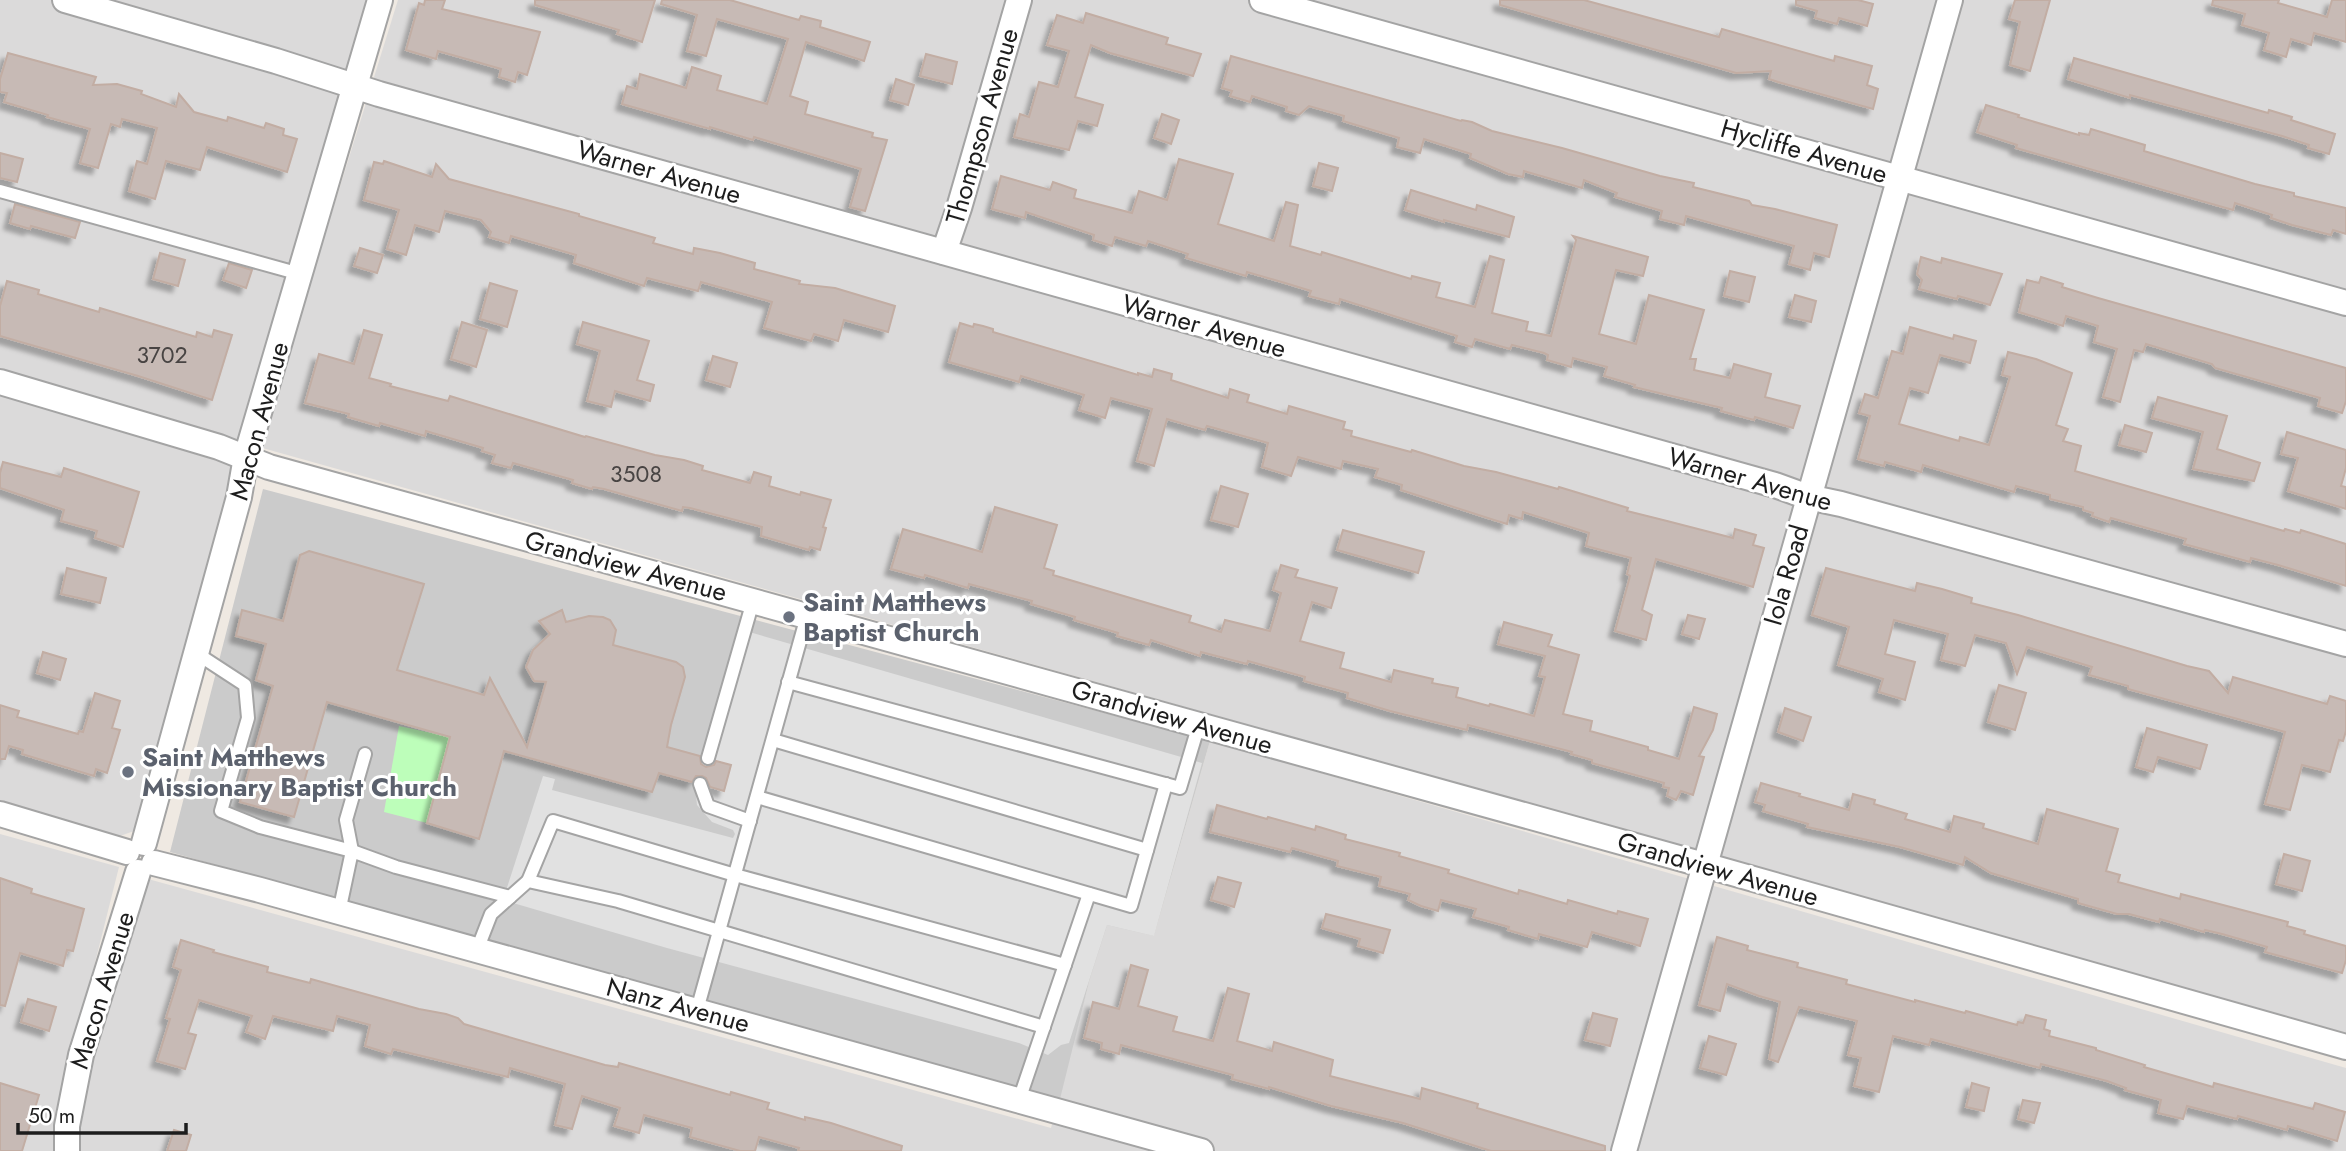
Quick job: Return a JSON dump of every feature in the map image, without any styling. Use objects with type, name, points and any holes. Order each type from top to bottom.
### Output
[{"type":"street","name":"Warner Avenue","points":[[65,0],[355,86],[1761,481],[1808,497],[2346,644]]},
{"type":"street","name":"Macon Avenue","points":[[67,1151],[67,1126],[81,1055],[141,857],[239,497],[246,457],[380,0]]},
{"type":"street","name":"Thompson Avenue","points":[[944,252],[1019,0]]},
{"type":"street","name":"Hycliffe Avenue","points":[[1262,0],[2346,303]]},
{"type":"street","name":"Iola Road","points":[[1624,1151],[1950,0]]},
{"type":"street","name":"Grandview Avenue","points":[[0,382],[219,447],[269,467],[1704,865],[2346,1047]]},
{"type":"street","name":"Nanz Avenue","points":[[0,814],[141,857],[1201,1151]]},
{"type":"lane","points":[[0,191],[300,274]]},
{"type":"lane","points":[[708,758],[753,601]]},
{"type":"lane","points":[[698,1010],[807,616]]},
{"type":"lane","points":[[197,653],[245,685],[248,718],[221,811],[260,827],[510,897]]},
{"type":"lane","points":[[788,682],[1180,788],[1199,724]]},
{"type":"lane","points":[[773,740],[1147,850]]},
{"type":"lane","points":[[339,912],[352,851],[346,820],[365,754]]},
{"type":"lane","points":[[700,784],[708,806],[750,821]]},
{"type":"lane","points":[[757,797],[1131,906],[1166,784]]},
{"type":"lane","points":[[477,950],[491,914],[528,881],[553,821],[735,875],[1065,965]]},
{"type":"lane","points":[[528,881],[618,901],[1044,1027]]},
{"type":"lane","points":[[1020,1100],[1088,894]]},
{"type":"shaded area","points":[[0,0],[366,0],[134,831],[120,836],[0,800]]},
{"type":"shaded area","points":[[398,0],[2346,0],[2346,1033],[259,447]]},
{"type":"shaded area","points":[[263,489],[1210,741],[1154,936],[1107,925],[1089,982],[1059,1103],[170,852]]},
{"type":"shaded area","points":[[739,629],[1202,763],[1154,936],[1107,925],[1069,1043],[1061,1045],[1048,1055],[1019,1043],[667,948],[503,900],[543,776],[555,779],[552,790],[733,838],[733,830],[712,822],[697,805],[695,786]]},
{"type":"shaded area","points":[[1210,741],[2346,1068],[2346,1151],[0,1151],[0,834],[119,867],[68,1070],[148,879],[1051,1128],[1107,924],[1154,936]]},
{"type":"green space","points":[[399,726],[450,737],[427,823],[384,812]]},
{"type":"building","points":[[425,0],[445,0],[442,9],[540,32],[527,75],[518,72],[515,82],[499,77],[501,69],[438,51],[436,59],[406,50],[419,3],[424,5]]},
{"type":"building","points":[[535,0],[655,0],[642,42],[617,34],[619,30],[535,5]]},
{"type":"building","points":[[662,0],[730,0],[799,20],[801,16],[821,21],[820,27],[870,42],[864,61],[806,42],[790,96],[808,102],[805,114],[873,133],[872,137],[887,140],[865,211],[850,207],[861,169],[754,137],[753,140],[622,104],[627,86],[637,89],[640,74],[686,88],[692,67],[721,76],[717,90],[767,104],[788,39],[717,19],[706,56],[687,51],[697,15],[661,4]]},
{"type":"building","points":[[1500,0],[1584,0],[1719,37],[1722,29],[1834,61],[1835,56],[1872,66],[1867,85],[1878,89],[1873,109],[1769,79],[1771,71],[1736,73],[1500,5]]},
{"type":"building","points":[[1796,0],[1858,0],[1873,4],[1867,26],[1839,18],[1837,24],[1815,18],[1817,11],[1796,5]]},
{"type":"building","points":[[2015,0],[2050,0],[2030,71],[2010,65],[2020,22],[2009,19]]},
{"type":"building","points":[[2213,0],[2279,0],[2278,3],[2327,17],[2332,0],[2346,0],[2346,42],[2314,33],[2311,45],[2291,39],[2286,57],[2264,50],[2269,33],[2242,25],[2245,14],[2212,5]]},
{"type":"building","points":[[1086,13],[1168,38],[1166,44],[1201,54],[1193,76],[1110,53],[1091,45],[1075,97],[1103,105],[1097,126],[1078,121],[1069,150],[1014,137],[1020,114],[1029,117],[1039,82],[1058,87],[1069,51],[1047,45],[1057,15],[1083,23]]},
{"type":"building","points":[[8,53],[96,77],[93,85],[117,84],[142,91],[141,94],[176,107],[179,94],[194,112],[227,121],[228,117],[264,128],[266,123],[284,129],[283,135],[297,139],[287,172],[207,147],[200,170],[166,161],[155,199],[129,191],[137,161],[147,164],[157,128],[122,119],[120,127],[111,124],[98,168],[80,163],[90,129],[4,102],[7,93],[0,92],[0,79]]},
{"type":"building","points":[[926,54],[957,62],[952,84],[920,76]]},
{"type":"building","points":[[1231,56],[1472,122],[1492,131],[1694,183],[1693,187],[1749,201],[1752,205],[1837,225],[1829,257],[1814,253],[1810,270],[1789,264],[1794,246],[1686,216],[1684,225],[1660,219],[1662,211],[1615,197],[1617,193],[1584,180],[1582,188],[1524,171],[1523,177],[1508,174],[1470,158],[1471,154],[1424,139],[1420,153],[1397,147],[1399,138],[1343,121],[1344,116],[1309,106],[1299,115],[1286,111],[1287,107],[1252,96],[1250,102],[1230,96],[1232,91],[1222,88]]},
{"type":"building","points":[[2074,58],[2268,113],[2269,110],[2292,117],[2291,120],[2335,134],[2329,154],[2282,136],[2130,95],[2130,98],[2068,79]]},
{"type":"building","points":[[896,79],[914,85],[908,105],[890,100]]},
{"type":"building","points":[[1986,105],[2079,135],[2089,135],[2091,129],[2145,145],[2144,151],[2294,193],[2294,196],[2346,208],[2346,234],[2333,230],[2331,235],[2292,225],[2271,218],[2272,215],[2235,203],[2233,210],[2016,148],[2017,145],[1977,132]]},
{"type":"building","points":[[1162,114],[1179,120],[1171,144],[1154,138]]},
{"type":"building","points":[[0,153],[23,159],[17,182],[0,178]]},
{"type":"building","points":[[1179,159],[1233,174],[1218,224],[1274,241],[1286,202],[1298,205],[1290,246],[1321,255],[1322,252],[1411,279],[1412,276],[1440,283],[1436,297],[1475,307],[1490,256],[1504,260],[1492,313],[1528,322],[1526,331],[1551,336],[1576,240],[1573,236],[1648,257],[1643,276],[1616,270],[1599,334],[1636,344],[1649,295],[1704,310],[1690,359],[1696,359],[1694,370],[1730,378],[1734,364],[1771,374],[1765,397],[1800,406],[1793,428],[1634,387],[1635,385],[1604,376],[1607,367],[1573,358],[1571,367],[1547,360],[1548,355],[1544,353],[1512,345],[1510,349],[1475,339],[1472,347],[1455,342],[1457,336],[1340,299],[1339,304],[1309,296],[1311,291],[1186,258],[1188,254],[1148,241],[1146,246],[1115,237],[1112,246],[1093,240],[1094,235],[1026,212],[1025,218],[992,209],[1001,176],[1050,190],[1053,182],[1076,190],[1074,198],[1132,213],[1139,191],[1167,200]]},
{"type":"building","points":[[384,161],[432,177],[436,164],[449,179],[579,214],[655,238],[653,243],[693,254],[694,248],[720,253],[755,263],[754,269],[800,281],[799,284],[835,288],[895,306],[888,332],[844,320],[838,341],[814,334],[811,341],[764,328],[772,302],[701,282],[698,291],[647,278],[644,286],[574,263],[576,255],[511,236],[509,243],[489,237],[491,232],[481,220],[445,211],[439,232],[415,225],[406,255],[387,249],[399,210],[364,200],[374,162],[383,164]]},
{"type":"building","points":[[1319,163],[1338,168],[1332,191],[1313,186]]},
{"type":"building","points":[[1411,190],[1476,210],[1477,205],[1514,217],[1509,237],[1405,210]]},
{"type":"building","points":[[15,204],[80,222],[75,238],[10,223]]},
{"type":"building","points":[[360,248],[383,255],[377,273],[354,266]]},
{"type":"building","points":[[160,253],[185,260],[178,286],[153,279]]},
{"type":"building","points":[[1921,257],[1941,263],[1942,258],[2002,274],[1990,305],[1919,289],[1922,280],[1917,274]]},
{"type":"building","points":[[229,263],[252,270],[246,288],[223,280]]},
{"type":"building","points":[[1730,271],[1755,277],[1749,302],[1724,296]]},
{"type":"building","points":[[2041,277],[2063,284],[2062,287],[2098,298],[2346,368],[2346,401],[2342,413],[2318,406],[2320,398],[2215,368],[2212,364],[2146,344],[2143,352],[2134,350],[2120,402],[2103,397],[2117,349],[2094,342],[2098,326],[2066,316],[2063,326],[2019,312],[2027,280],[2039,283]]},
{"type":"building","points":[[7,281],[39,290],[38,294],[99,312],[100,308],[196,337],[197,332],[212,337],[214,330],[232,335],[212,400],[0,336],[0,306]]},
{"type":"building","points":[[490,283],[517,291],[507,327],[480,319]]},
{"type":"building","points":[[1795,295],[1816,301],[1811,322],[1789,317]]},
{"type":"building","points":[[462,322],[487,330],[476,367],[451,359]]},
{"type":"building","points":[[583,322],[649,341],[637,380],[654,385],[650,401],[615,391],[611,407],[587,401],[600,351],[577,344]]},
{"type":"building","points":[[960,323],[973,327],[974,324],[983,326],[993,329],[993,332],[1138,375],[1152,377],[1154,369],[1172,374],[1171,380],[1228,398],[1230,389],[1249,395],[1247,402],[1287,414],[1289,406],[1345,422],[1343,429],[1352,431],[1351,436],[1411,452],[1412,450],[1464,466],[1558,489],[1559,487],[1628,508],[1627,511],[1733,538],[1735,529],[1756,535],[1753,545],[1764,548],[1753,587],[1656,559],[1642,610],[1652,615],[1646,640],[1615,631],[1630,576],[1627,574],[1631,558],[1586,546],[1589,533],[1523,512],[1522,519],[1509,515],[1507,524],[1401,490],[1402,485],[1375,477],[1378,469],[1343,461],[1341,469],[1298,457],[1291,476],[1262,467],[1268,443],[1207,426],[1205,430],[1167,419],[1154,466],[1137,461],[1152,409],[1111,398],[1105,418],[1079,410],[1084,395],[1021,376],[1019,382],[949,362]]},
{"type":"building","points":[[1910,327],[1953,339],[1954,335],[1976,341],[1970,363],[1940,355],[1928,393],[1910,388],[1899,424],[1959,441],[1960,437],[1989,445],[2010,377],[2002,375],[2008,352],[2036,359],[2072,373],[2056,425],[2068,429],[2063,441],[2081,446],[2075,471],[2284,531],[2285,529],[2300,533],[2301,530],[2346,544],[2346,586],[2251,558],[2250,562],[2184,544],[2186,539],[2111,518],[2109,522],[2092,516],[2093,513],[2083,510],[2083,507],[2050,499],[2050,495],[2016,486],[2014,492],[1923,465],[1921,472],[1885,462],[1884,466],[1858,459],[1870,416],[1859,413],[1865,394],[1878,398],[1892,351],[1903,354]]},
{"type":"building","points":[[364,330],[382,335],[369,378],[391,384],[390,386],[448,401],[450,396],[585,437],[684,460],[703,466],[702,470],[750,483],[754,472],[771,477],[769,486],[831,500],[820,550],[810,547],[809,550],[761,536],[762,527],[690,508],[683,507],[682,511],[604,489],[592,489],[572,483],[573,480],[513,463],[511,468],[492,463],[495,455],[482,451],[483,448],[426,431],[425,436],[380,423],[379,426],[348,417],[349,414],[305,403],[319,354],[354,364]]},
{"type":"building","points":[[713,356],[737,363],[730,387],[706,380]]},
{"type":"building","points":[[2158,397],[2227,416],[2217,449],[2260,463],[2254,481],[2193,469],[2203,432],[2152,418]]},
{"type":"building","points":[[2125,425],[2152,433],[2146,452],[2119,445]]},
{"type":"building","points":[[2287,432],[2346,450],[2346,468],[2341,486],[2346,487],[2346,509],[2288,491],[2298,458],[2281,454]]},
{"type":"building","points":[[3,462],[61,477],[64,468],[139,492],[123,547],[95,538],[97,531],[61,521],[64,510],[0,488]]},
{"type":"building","points":[[1221,486],[1248,494],[1238,527],[1211,520]]},
{"type":"building","points":[[995,507],[1057,525],[1044,568],[1054,571],[1053,575],[1191,616],[1189,622],[1221,632],[1225,620],[1270,631],[1281,593],[1273,590],[1281,565],[1298,570],[1295,577],[1337,588],[1331,608],[1312,602],[1300,641],[1344,653],[1340,668],[1391,682],[1394,670],[1433,679],[1432,683],[1458,688],[1456,697],[1489,706],[1490,704],[1534,716],[1545,677],[1539,676],[1545,656],[1498,644],[1504,622],[1552,635],[1548,646],[1579,655],[1563,714],[1592,721],[1590,731],[1648,747],[1648,750],[1679,759],[1694,707],[1717,714],[1713,730],[1699,756],[1704,757],[1693,795],[1681,791],[1676,800],[1667,796],[1669,788],[1663,787],[1664,783],[1592,763],[1592,760],[1571,754],[1572,752],[1468,725],[1467,730],[1390,711],[1347,698],[1348,693],[1304,681],[1305,677],[1248,661],[1247,664],[1201,652],[1200,656],[1151,640],[1149,645],[1074,620],[1075,617],[1031,604],[1032,601],[969,584],[968,588],[925,575],[924,578],[891,569],[903,529],[982,552]]},
{"type":"building","points":[[1343,530],[1424,552],[1418,573],[1337,550]]},
{"type":"building","points":[[309,551],[424,584],[397,670],[484,695],[490,678],[527,747],[546,682],[534,681],[526,667],[533,650],[550,634],[539,621],[562,610],[566,622],[589,616],[610,620],[616,630],[613,645],[676,662],[683,667],[685,677],[667,747],[700,756],[701,764],[706,767],[714,765],[716,761],[731,765],[724,791],[710,787],[702,776],[696,776],[692,782],[659,773],[652,792],[504,751],[479,839],[427,823],[450,737],[327,702],[294,817],[240,802],[273,686],[256,680],[266,644],[236,636],[242,610],[283,621],[300,555]]},
{"type":"building","points":[[67,568],[106,578],[100,603],[61,594]]},
{"type":"building","points":[[1826,568],[1915,591],[1917,583],[1942,589],[1972,598],[1971,603],[2209,671],[2228,693],[2233,677],[2327,704],[2330,696],[2346,701],[2346,731],[2343,741],[2339,740],[2330,772],[2302,765],[2290,810],[2265,804],[2285,732],[2128,689],[2128,686],[2089,675],[2092,667],[2027,647],[2017,674],[2006,643],[1975,635],[1965,666],[1941,660],[1948,634],[1894,620],[1885,654],[1915,662],[1905,700],[1879,692],[1883,679],[1838,665],[1849,627],[1812,615]]},
{"type":"building","points":[[1688,615],[1705,619],[1699,639],[1682,634]]},
{"type":"building","points":[[43,652],[66,659],[60,680],[37,673]]},
{"type":"building","points":[[1999,685],[2026,693],[2015,730],[1988,722]]},
{"type":"building","points":[[95,693],[120,701],[112,728],[120,730],[107,773],[96,769],[94,776],[22,754],[23,750],[9,746],[5,759],[0,759],[0,705],[19,711],[17,717],[78,734],[79,731],[83,732]]},
{"type":"building","points":[[1785,708],[1811,717],[1803,741],[1778,732]]},
{"type":"building","points":[[2147,728],[2207,745],[2200,769],[2158,757],[2153,772],[2136,767]]},
{"type":"building","points":[[1761,783],[1849,810],[1853,794],[1907,814],[1905,819],[1950,832],[1954,816],[1984,824],[1983,828],[2038,844],[2047,809],[2118,829],[2106,871],[2120,875],[2118,882],[2180,899],[2181,894],[2288,922],[2287,926],[2305,931],[2304,934],[2346,946],[2342,973],[2265,952],[2267,947],[2222,934],[2204,932],[2160,919],[2159,922],[2129,914],[2117,914],[2078,903],[2078,899],[1991,873],[1965,857],[1963,865],[1900,847],[1807,827],[1808,824],[1763,811],[1765,805],[1755,802]]},
{"type":"building","points":[[1217,805],[1315,830],[1316,826],[1346,835],[1345,839],[1400,853],[1399,856],[1518,894],[1519,890],[1567,904],[1568,900],[1617,914],[1618,911],[1648,919],[1640,946],[1592,932],[1587,947],[1539,934],[1538,939],[1473,917],[1476,909],[1441,900],[1438,911],[1421,906],[1408,900],[1410,894],[1379,886],[1381,877],[1337,866],[1338,861],[1292,848],[1290,852],[1210,832]]},
{"type":"building","points":[[2284,854],[2310,861],[2302,891],[2276,884]]},
{"type":"building","points":[[1218,877],[1241,883],[1234,907],[1211,900]]},
{"type":"building","points":[[0,878],[32,889],[31,893],[84,909],[73,951],[67,950],[63,966],[20,953],[5,1006],[0,1005]]},
{"type":"building","points":[[1326,914],[1390,930],[1383,953],[1358,946],[1360,939],[1322,928]]},
{"type":"building","points":[[1717,937],[1748,946],[1747,950],[1798,963],[1797,967],[1847,980],[1846,984],[1915,1002],[1965,1013],[1966,1011],[2017,1025],[2018,1022],[2023,1023],[2026,1015],[2046,1020],[2044,1029],[2050,1031],[2049,1036],[2096,1048],[2145,1065],[2144,1067],[2213,1087],[2214,1083],[2313,1109],[2315,1103],[2345,1112],[2337,1141],[2288,1126],[2287,1130],[2238,1116],[2237,1119],[2187,1106],[2183,1119],[2158,1113],[2161,1100],[2125,1090],[2126,1088],[2107,1081],[2041,1064],[2040,1068],[1931,1039],[1929,1045],[1893,1036],[1879,1092],[1854,1086],[1861,1058],[1848,1055],[1857,1021],[1799,1007],[1778,1062],[1769,1059],[1780,1002],[1727,984],[1720,1011],[1699,1005]]},
{"type":"building","points":[[181,940],[268,967],[267,972],[310,983],[311,979],[446,1014],[458,1018],[464,1024],[605,1065],[618,1067],[619,1063],[730,1095],[731,1092],[769,1103],[767,1109],[805,1120],[805,1117],[831,1123],[902,1146],[901,1151],[798,1151],[799,1148],[759,1137],[755,1151],[740,1151],[690,1137],[692,1128],[644,1115],[639,1133],[614,1126],[620,1108],[582,1096],[572,1129],[555,1125],[565,1084],[510,1068],[508,1077],[393,1049],[391,1054],[365,1046],[370,1025],[337,1016],[333,1031],[273,1016],[265,1039],[246,1032],[252,1016],[199,1000],[188,1033],[196,1035],[185,1069],[157,1061],[170,1019],[166,1018],[181,970],[173,967]]},
{"type":"building","points":[[1131,965],[1148,970],[1138,1006],[1177,1017],[1173,1031],[1213,1041],[1228,988],[1249,994],[1237,1041],[1272,1051],[1274,1042],[1333,1060],[1330,1076],[1420,1099],[1422,1088],[1478,1104],[1477,1108],[1605,1146],[1605,1151],[1491,1151],[1403,1123],[1232,1079],[1233,1075],[1121,1045],[1119,1054],[1101,1049],[1102,1043],[1084,1038],[1093,1002],[1119,1009]]},
{"type":"building","points":[[28,999],[56,1007],[49,1031],[21,1022]]},
{"type":"building","points":[[1593,1013],[1617,1019],[1610,1046],[1585,1040]]},
{"type":"building","points":[[1709,1036],[1736,1044],[1726,1075],[1700,1068]]},
{"type":"building","points":[[0,1083],[39,1095],[22,1151],[0,1151]]},
{"type":"building","points":[[1972,1083],[1989,1088],[1984,1111],[1966,1107]]},
{"type":"building","points":[[2023,1100],[2040,1103],[2034,1123],[2018,1119]]},
{"type":"building","points":[[174,1130],[191,1135],[186,1151],[167,1151]]},
{"type":"place","name":"Saint Matthews Baptist Church","points":[[789,617]]},
{"type":"place","name":"Saint Matthews Missionary Baptist Church","points":[[128,772]]}]
